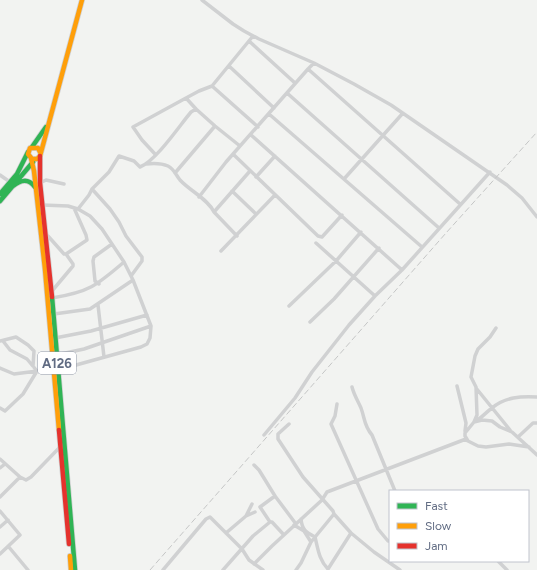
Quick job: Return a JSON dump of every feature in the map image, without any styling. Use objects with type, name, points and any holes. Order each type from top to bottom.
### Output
[{"type":"main road","name":"A126","points":[[76,570],[56,370],[36,194],[36,158],[48,124],[69,52],[82,0]]},
{"type":"main road","name":"A126","points":[[48,124],[28,152],[36,158],[52,291],[60,447],[71,570]]},
{"type":"main road","points":[[0,194],[12,184],[36,158],[36,147],[32,147]]},
{"type":"main road","points":[[0,201],[12,184],[28,152]]},
{"type":"main road","points":[[12,184],[20,181],[29,181],[34,185],[36,194]]},
{"type":"street","points":[[202,0],[233,24],[253,36],[314,63],[354,84],[403,113],[508,185],[522,198],[537,217]]},
{"type":"street","points":[[155,154],[142,140],[133,127],[199,91],[212,86],[253,36]]},
{"type":"street","points":[[249,41],[295,83]]},
{"type":"street","points":[[199,197],[233,154],[314,63]]},
{"type":"street","points":[[229,66],[274,108]]},
{"type":"street","points":[[308,69],[460,204]]},
{"type":"street","points":[[212,86],[258,127]]},
{"type":"street","points":[[287,93],[360,160],[439,228]]},
{"type":"street","points":[[186,98],[215,126],[240,146]]},
{"type":"street","points":[[76,209],[89,195],[92,189],[109,172],[119,156],[134,161],[140,167],[146,164],[196,109]]},
{"type":"street","points":[[344,179],[403,113]]},
{"type":"street","points":[[269,114],[422,247]]},
{"type":"street","points":[[175,173],[215,126]]},
{"type":"street","points":[[251,135],[402,270]]},
{"type":"street","points":[[233,154],[320,237],[322,237],[342,215]]},
{"type":"street","points":[[256,177],[275,156]]},
{"type":"street","points":[[146,164],[160,163],[169,167],[190,190],[212,207],[214,212],[237,236]]},
{"type":"street","points":[[214,212],[250,171]]},
{"type":"street","points":[[264,435],[295,398],[312,372],[349,325],[375,296],[402,270],[490,172]]},
{"type":"street","points":[[0,175],[12,184]]},
{"type":"street","points":[[40,183],[46,180],[64,184]]},
{"type":"street","points":[[53,314],[90,310],[132,278],[142,261],[142,257],[126,236],[110,209],[92,189]]},
{"type":"street","points":[[232,191],[256,214]]},
{"type":"street","points":[[221,251],[275,195]]},
{"type":"street","points":[[0,368],[14,374],[56,370],[147,344],[150,338],[151,326],[132,278],[124,262],[102,229],[90,216],[76,209],[68,206],[42,205]]},
{"type":"street","points":[[66,254],[87,240],[76,209]]},
{"type":"street","points":[[289,306],[336,261],[361,232]]},
{"type":"street","points":[[46,233],[64,254],[66,254],[73,266],[52,291]]},
{"type":"street","points":[[316,243],[375,296]]},
{"type":"street","points":[[99,284],[95,281],[94,257],[112,244]]},
{"type":"street","points":[[310,322],[334,299],[379,248]]},
{"type":"street","points":[[52,298],[74,295],[99,284],[124,262]]},
{"type":"street","points":[[98,305],[104,357]]},
{"type":"street","points":[[55,338],[91,331],[100,327],[146,315]]},
{"type":"street","points":[[56,355],[84,348],[151,326]]},
{"type":"street","points":[[496,328],[490,337],[478,348],[471,377],[476,387],[512,432],[537,455]]},
{"type":"street","points":[[33,366],[34,351],[28,345],[16,337],[1,341],[10,350],[25,357],[37,371]]},
{"type":"street","points":[[0,408],[5,411],[23,394],[37,371]]},
{"type":"street","points":[[457,386],[466,423],[466,439],[473,444],[486,447],[509,444],[529,447]]},
{"type":"street","points":[[352,387],[362,410],[366,429],[372,435],[385,470],[395,490]]},
{"type":"street","points":[[465,432],[474,422],[477,415],[476,387]]},
{"type":"street","points":[[474,422],[482,418],[492,408],[504,400],[513,398],[537,398]]},
{"type":"street","points":[[337,404],[335,416],[331,424],[344,449],[356,481],[378,529],[389,541]]},
{"type":"street","points":[[474,422],[482,420],[492,421],[500,427],[512,432]]},
{"type":"street","points":[[518,437],[533,423],[537,423]]},
{"type":"street","points":[[289,424],[278,434],[278,439],[303,477],[351,533],[374,552],[400,570]]},
{"type":"street","points":[[254,564],[322,500],[327,492],[466,439]]},
{"type":"street","points":[[0,460],[24,480],[31,476],[60,447]]},
{"type":"street","points":[[0,468],[5,464]]},
{"type":"street","points":[[254,465],[259,470],[295,524],[315,537]]},
{"type":"street","points":[[0,497],[20,477]]},
{"type":"street","points":[[275,496],[260,507],[270,522],[272,522],[284,535]]},
{"type":"street","points":[[246,516],[252,504]]},
{"type":"street","points":[[0,511],[20,535],[0,554]]},
{"type":"street","points":[[226,533],[246,516],[256,512]]},
{"type":"street","points":[[296,570],[302,563],[311,542],[334,514]]},
{"type":"street","points":[[163,570],[208,518],[210,518],[242,549],[249,560],[263,570]]},
{"type":"street","points":[[301,519],[304,531],[311,542]]},
{"type":"street","points":[[0,527],[8,520]]},
{"type":"street","points":[[223,570],[253,536],[270,522]]},
{"type":"street","points":[[315,537],[322,562],[328,569],[351,533]]},
{"type":"street","points":[[8,546],[28,570]]},
{"type":"street","points":[[499,562],[507,570]]},
{"type":"railway","points":[[150,570],[446,233],[537,132]]},
{"type":"traffic: fast","points":[[32,147],[46,127]]},
{"type":"traffic: fast","points":[[0,194],[17,174],[28,152]]},
{"type":"traffic: fast","points":[[0,201],[33,162]]},
{"type":"traffic: fast","points":[[13,186],[19,182],[27,181],[35,187]]},
{"type":"traffic: fast","points":[[52,297],[75,570]]},
{"type":"traffic: slow","points":[[40,152],[38,148],[30,148],[28,154],[32,159],[37,159],[40,156],[82,0]]},
{"type":"traffic: slow","points":[[31,158],[34,171],[45,269],[59,430]]},
{"type":"traffic: slow","points":[[70,556],[71,570]]},
{"type":"traffic: jam","points":[[40,156],[40,183],[52,297]]},
{"type":"traffic: jam","points":[[59,430],[69,544]]}]
